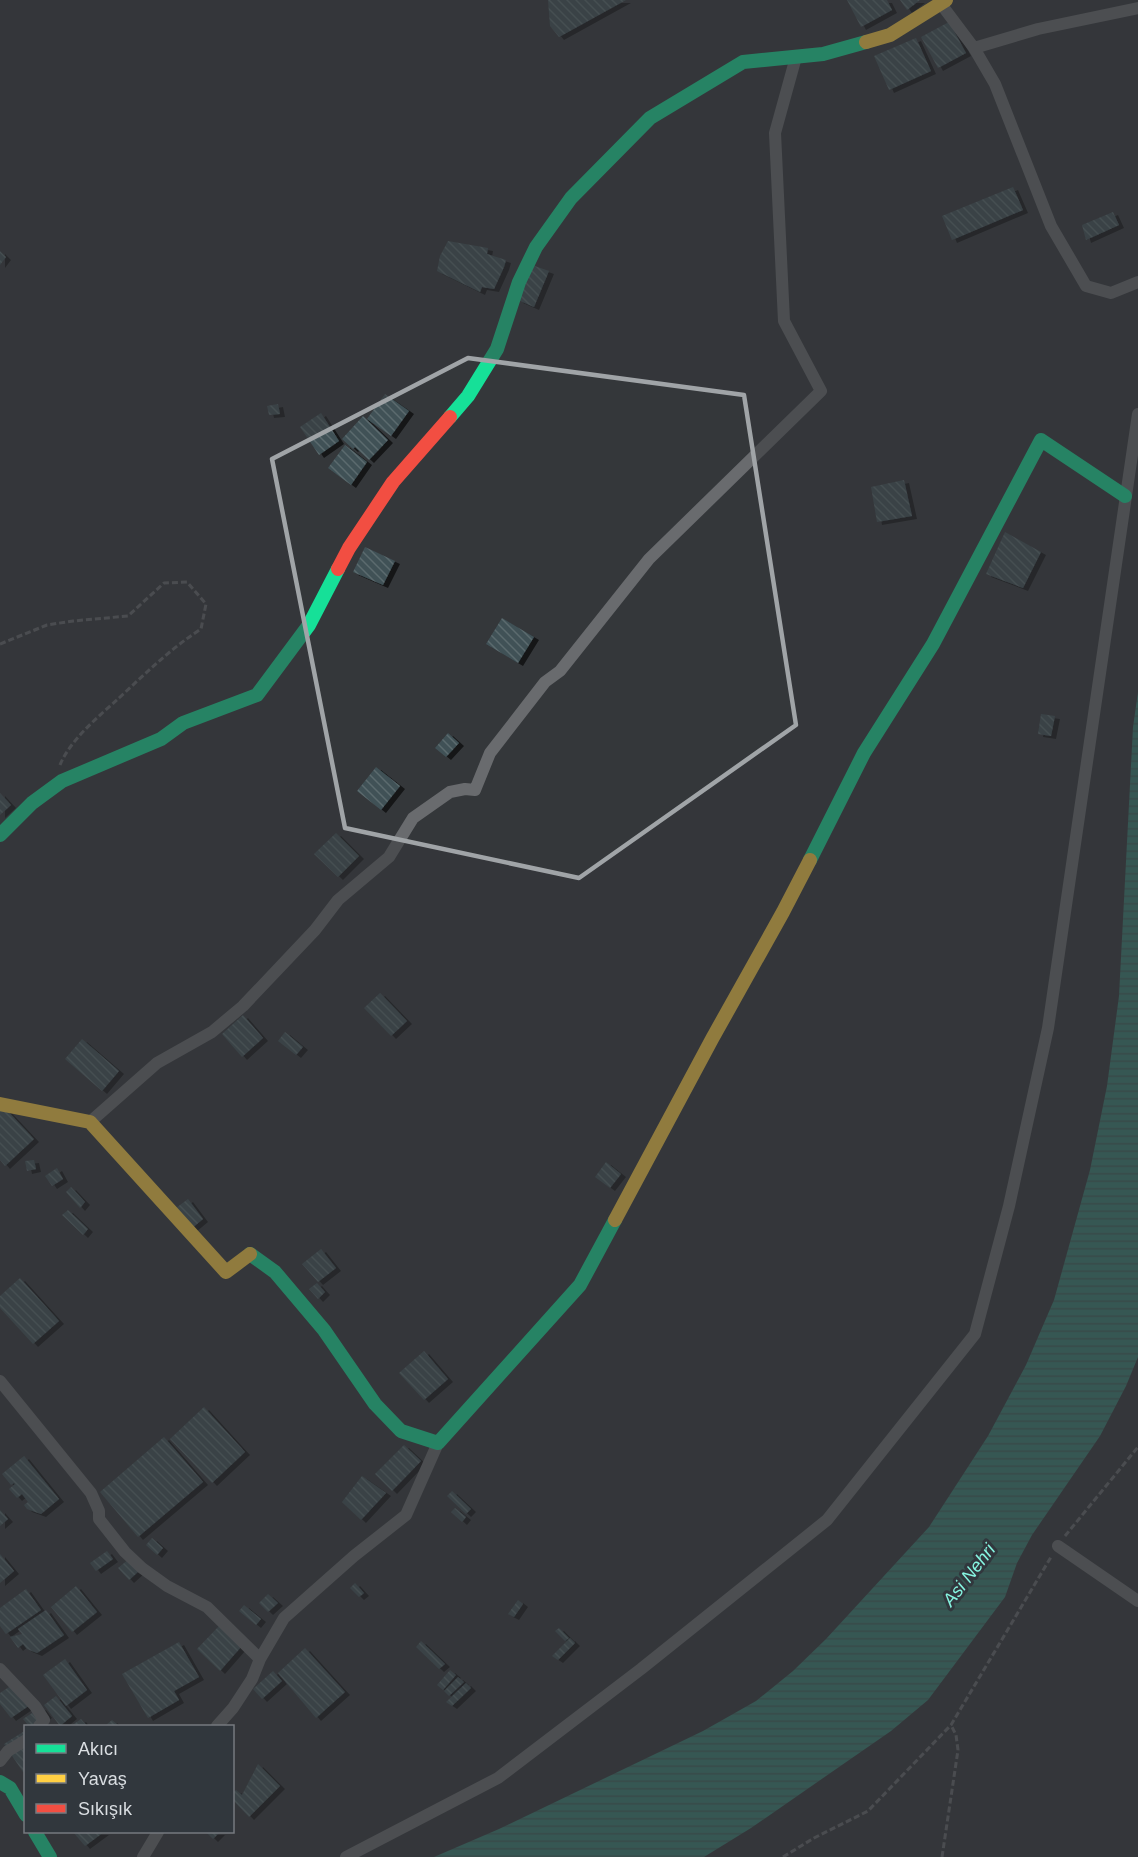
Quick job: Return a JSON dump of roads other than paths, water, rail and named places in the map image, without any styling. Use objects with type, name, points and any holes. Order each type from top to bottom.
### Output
[{"type":"street","points":[[0,835],[32,803],[62,781],[161,739],[183,723],[257,695],[309,625],[349,548],[393,482],[468,396],[497,349],[519,282],[536,247],[572,198],[650,118],[743,62],[823,54],[890,35],[944,2],[994,84],[1050,226],[1086,286],[1111,292],[1138,282]]},
{"type":"street","points":[[974,48],[1038,29],[1138,8]]},
{"type":"street","points":[[90,1122],[158,1063],[212,1032],[243,1005],[315,930],[338,900],[389,857],[413,818],[450,792],[475,790],[490,753],[545,682],[560,671],[649,558],[821,391],[784,321],[776,132],[796,57]]},
{"type":"street","points":[[346,1857],[498,1779],[641,1669],[827,1520],[975,1334],[1010,1206],[1048,1028],[1138,414]]},
{"type":"street","points":[[218,1725],[233,1708],[252,1678],[284,1617],[354,1556],[406,1515],[438,1443],[580,1285],[783,912],[864,753],[933,644],[1041,440],[1125,496]]},
{"type":"street","points":[[0,1104],[90,1122],[226,1272],[251,1253],[275,1272],[324,1330],[375,1404],[401,1431],[438,1443]]},
{"type":"street","points":[[0,1381],[91,1493],[99,1510],[99,1519],[125,1552],[167,1586],[207,1607],[260,1659]]},
{"type":"street","points":[[1058,1546],[1138,1601]]},
{"type":"street","points":[[0,1669],[35,1706],[44,1720],[40,1725]]},
{"type":"street","points":[[0,1761],[8,1751],[24,1741]]},
{"type":"street","points":[[0,1782],[9,1788],[24,1812]]},
{"type":"street","points":[[36,1833],[51,1857]]},
{"type":"street","points":[[143,1857],[157,1833]]},
{"type":"water","name":"Asi Nehri","points":[[1138,692],[1138,1357],[1100,1436],[1032,1535],[1017,1563],[1005,1597],[928,1700],[891,1731],[751,1828],[704,1857],[434,1857],[499,1829],[703,1731],[756,1701],[793,1671],[826,1639],[929,1527],[988,1436],[1026,1365],[1054,1300],[1090,1170],[1107,1086],[1119,996],[1133,727]]}]
